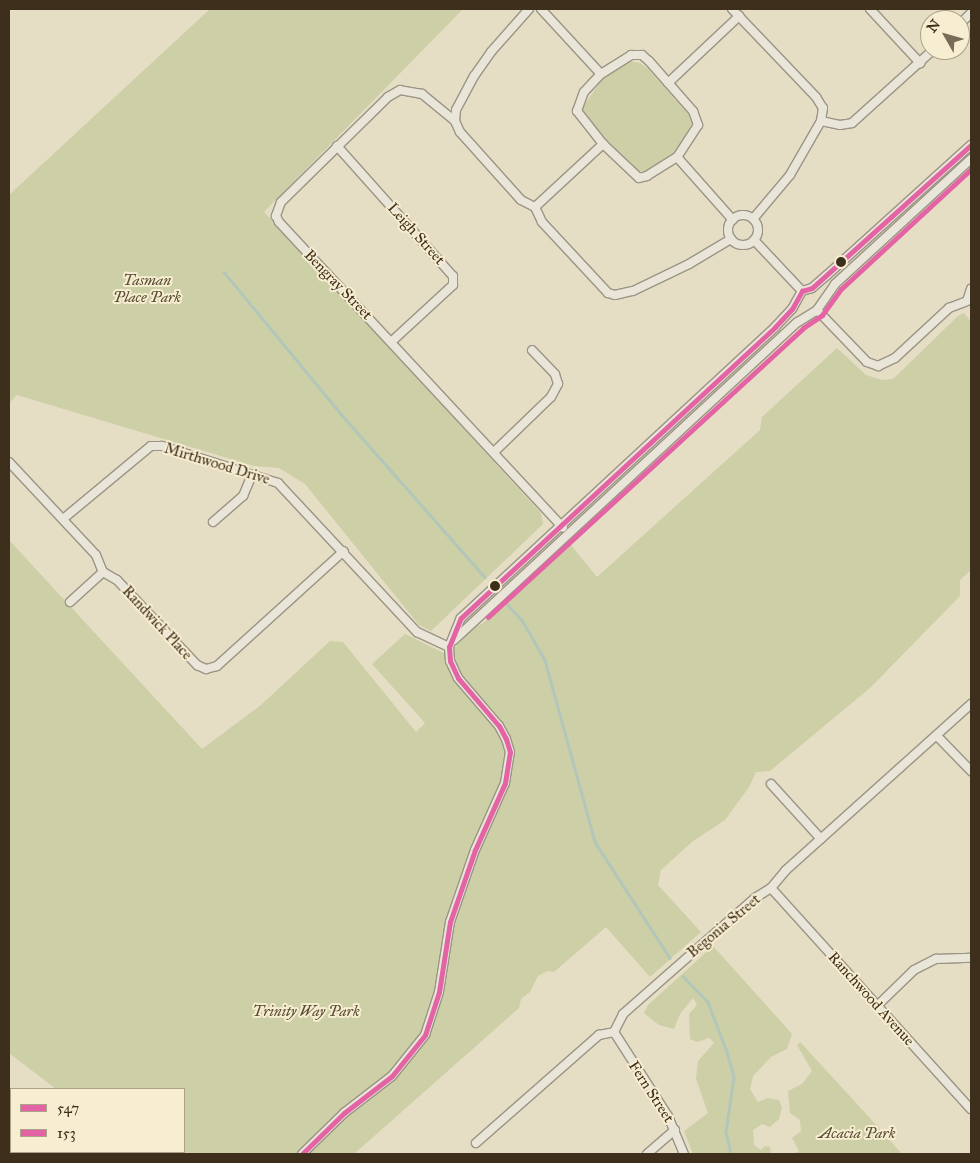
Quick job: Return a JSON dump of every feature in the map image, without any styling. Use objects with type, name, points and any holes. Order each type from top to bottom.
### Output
[{"type":"street","points":[[529,9],[490,52],[474,76],[456,110],[455,121],[460,132],[521,200],[535,207],[542,222],[601,287],[615,296],[664,277],[731,239]]},
{"type":"street","points":[[541,9],[601,74]]},
{"type":"street","points":[[732,9],[816,97],[823,108],[821,121],[790,175],[752,219]]},
{"type":"street","points":[[870,9],[920,63]]},
{"type":"street","points":[[668,83],[739,16]]},
{"type":"street","points":[[642,55],[668,83],[698,118],[694,135],[677,157],[647,176],[639,178],[603,144],[577,111],[584,92],[601,74],[622,59],[642,55]]},
{"type":"street","points":[[821,121],[840,125],[852,124],[923,60]]},
{"type":"street","name":"Bengray Street","points":[[455,121],[422,94],[400,90],[388,97],[281,202],[276,216],[568,533]]},
{"type":"street","points":[[535,207],[603,144]]},
{"type":"street","points":[[802,291],[812,288],[971,145]]},
{"type":"street","name":"Leigh Street","points":[[337,146],[452,276],[453,285],[392,341]]},
{"type":"street","points":[[677,157],[733,220]]},
{"type":"street","points":[[449,647],[459,633],[808,313],[817,310],[834,284],[971,159]]},
{"type":"street","points":[[740,216],[752,219],[757,227],[754,240],[742,245],[731,239],[728,227],[733,220],[740,216]]},
{"type":"street","points":[[754,240],[802,291]]},
{"type":"street","points":[[812,288],[821,295],[822,303]]},
{"type":"street","points":[[817,310],[867,362],[878,366],[895,358],[949,308],[969,303],[971,289]]},
{"type":"street","points":[[302,1154],[344,1113],[392,1076],[425,1035],[439,992],[443,952],[452,913],[475,850],[505,783],[510,752],[506,739],[499,726],[458,678],[450,661],[449,647],[458,625],[469,610],[775,327],[798,301],[802,291]]},
{"type":"street","points":[[798,301],[800,308],[808,313]]},
{"type":"street","points":[[494,452],[550,397],[558,384],[555,374],[532,350]]},
{"type":"street","name":"Mirthwood Drive","points":[[63,519],[150,446],[162,446],[278,483],[286,489],[344,551],[417,632],[449,647]]},
{"type":"street","name":"Randwick Place","points":[[9,462],[96,555],[103,572],[117,580],[197,665],[206,669],[217,666],[344,551]]},
{"type":"street","points":[[213,522],[248,489],[252,475]]},
{"type":"street","points":[[70,602],[103,572]]},
{"type":"street","name":"Begonia Street","points":[[614,1032],[623,1014],[755,898],[771,888],[821,839],[971,704]]},
{"type":"street","points":[[937,736],[971,771]]},
{"type":"street","points":[[771,784],[821,839]]},
{"type":"street","name":"Ranchwood Avenue","points":[[771,888],[971,1109]]},
{"type":"street","points":[[878,1005],[914,970],[936,960],[958,956],[971,958]]},
{"type":"street","points":[[476,1143],[599,1035],[614,1032]]},
{"type":"street","name":"Fern Street","points":[[614,1032],[675,1130],[684,1154]]},
{"type":"street","points":[[647,1154],[675,1130]]},
{"type":"green space","name":"Tasman Place Park","points":[[210,9],[463,9],[264,212],[541,513],[543,524],[431,631],[419,625],[305,484],[279,468],[254,466],[17,395],[9,403],[9,195]]},
{"type":"green space","points":[[629,61],[640,63],[648,69],[689,115],[692,123],[677,150],[647,171],[640,171],[628,165],[583,114],[582,108],[601,81]]},
{"type":"green space","name":"Trinity Way Park","points":[[964,313],[971,322],[971,570],[960,580],[960,596],[870,688],[770,771],[756,772],[749,787],[725,820],[693,841],[661,870],[658,885],[701,932],[650,977],[606,927],[554,972],[547,971],[538,976],[530,992],[521,999],[519,1008],[354,1154],[144,1154],[142,1153],[185,1153],[185,1088],[55,1088],[9,1053],[9,540],[202,749],[261,705],[330,641],[343,642],[416,732],[425,723],[372,664],[405,634],[448,655],[474,627],[482,624],[570,544],[597,577],[760,430],[762,417],[837,348],[866,375],[882,380],[893,379],[958,316]]},
{"type":"green space","points":[[713,946],[792,1034],[787,1049],[771,1057],[753,1076],[750,1089],[758,1102],[768,1098],[779,1100],[782,1108],[779,1119],[770,1127],[762,1124],[753,1130],[754,1145],[761,1150],[765,1146],[770,1147],[771,1154],[693,1154],[684,1131],[708,1113],[696,1079],[698,1061],[714,1043],[709,1038],[697,1042],[690,1039],[689,1014],[697,1005],[693,998],[680,1014],[674,1029],[659,1025],[644,1013],[648,1005]]},
{"type":"green space","name":"Acacia Park","points":[[800,1042],[902,1154],[794,1154],[799,1151],[792,1138],[801,1131],[800,1120],[790,1113],[788,1091],[802,1084],[812,1071],[797,1045]]},
{"type":"waterway","points":[[224,272],[342,415],[485,577]]},
{"type":"waterway","points":[[507,604],[522,620],[545,660],[595,842],[670,958]]},
{"type":"waterway","points":[[683,976],[708,1002],[727,1052],[734,1077],[726,1132],[731,1154]]},
{"type":"transit line","name":"547","points":[[302,1154],[344,1113],[392,1076],[425,1035],[439,992],[450,922],[475,850],[505,783],[510,752],[506,739],[499,726],[458,678],[450,661],[449,647],[461,618],[775,327],[792,309],[802,291],[812,288],[971,145]]},
{"type":"transit line","name":"153","points":[[488,617],[803,328],[822,315],[841,289],[971,169]]}]
